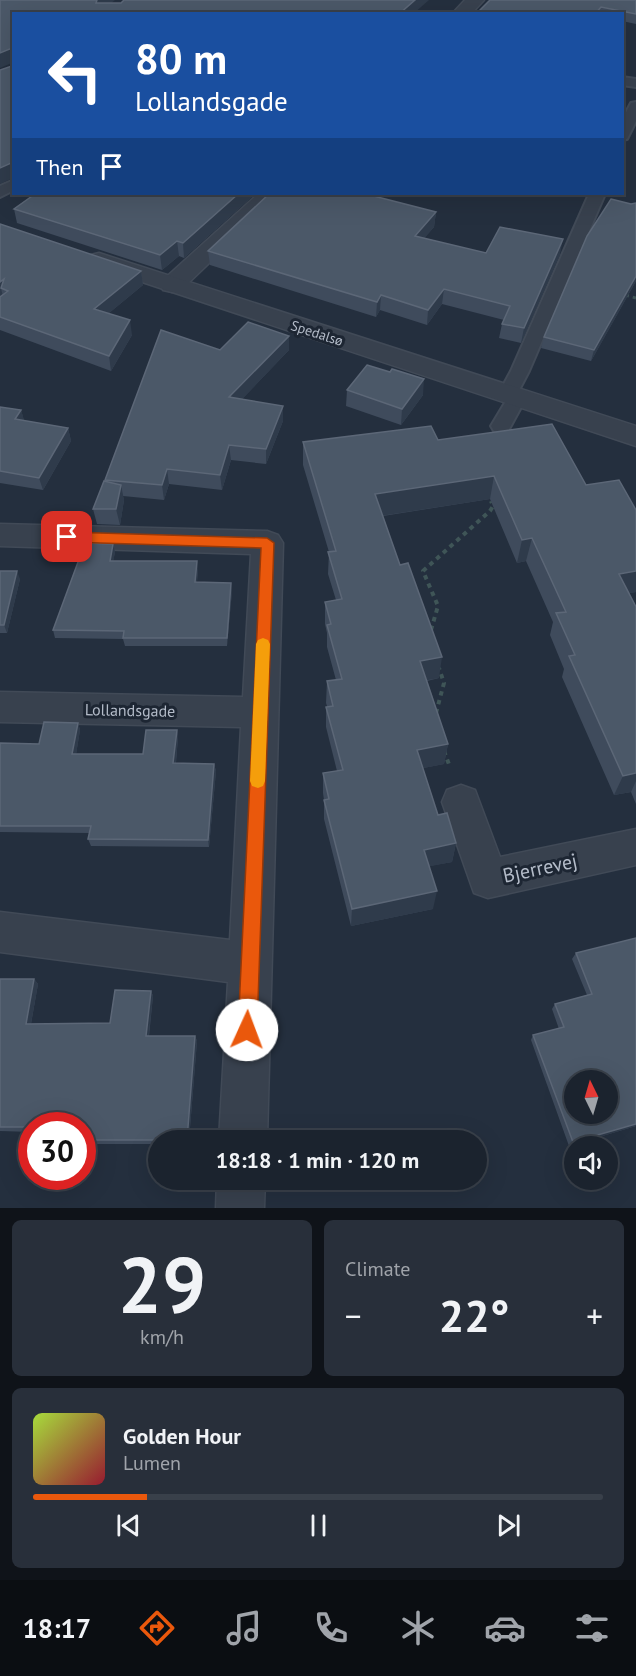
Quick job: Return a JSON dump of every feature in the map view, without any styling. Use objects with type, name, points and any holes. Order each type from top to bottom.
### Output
[{"type":"street","points":[[462,12],[475,0]]},
{"type":"street","points":[[172,285],[269,195]]},
{"type":"street","name":"Spedalsø","points":[[75,252],[636,436]]},
{"type":"street","points":[[0,535],[267,543],[243,1130]]},
{"type":"street","name":"Lollandsgade","points":[[0,707],[260,712]]},
{"type":"street","name":"Bjerrevej","points":[[461,802],[488,879],[636,847]]},
{"type":"street","points":[[0,932],[250,964]]},
{"type":"street","points":[[240,1208],[241,1190]]},
{"type":"lane","points":[[624,132],[636,106]]},
{"type":"lane","points":[[501,426],[597,195]]},
{"type":"path","points":[[561,277],[636,298]]},
{"type":"path","points":[[428,639],[438,606],[423,571],[490,511],[493,506],[488,493]]},
{"type":"path","points":[[434,721],[444,683],[436,661]]},
{"type":"path","points":[[441,741],[461,802]]},
{"type":"building","points":[[0,0],[97,0],[96,3],[121,3],[124,0],[415,0],[401,12],[12,12],[12,48],[0,53]]},
{"type":"building","points":[[490,0],[636,0],[636,14],[601,7],[597,12],[478,12]]},
{"type":"building","points":[[12,66],[12,170],[11,163],[0,168],[0,70]]},
{"type":"building","points":[[34,195],[237,195],[183,243],[177,241],[160,255],[14,209]]},
{"type":"building","points":[[268,195],[370,195],[436,212],[415,236],[486,253],[500,227],[563,239],[524,328],[502,324],[510,306],[444,289],[428,310],[381,295],[377,302],[208,251]]},
{"type":"building","points":[[611,199],[636,203],[636,276],[594,350],[544,337],[587,236]]},
{"type":"building","points":[[0,224],[141,271],[94,309],[130,320],[109,356],[0,317],[0,297],[8,291],[1,288],[4,279],[0,282]]},
{"type":"building","points":[[248,322],[289,336],[229,397],[283,406],[266,449],[229,445],[220,475],[167,469],[162,485],[105,480],[161,330],[220,350]]},
{"type":"building","points":[[367,365],[390,372],[392,369],[424,379],[402,409],[347,390]]},
{"type":"building","points":[[0,407],[21,410],[15,419],[68,428],[39,478],[0,471]]},
{"type":"building","points":[[552,424],[586,485],[619,480],[636,510],[636,571],[619,574],[636,607],[636,773],[623,776],[569,656],[575,655],[556,613],[566,612],[532,538],[522,540],[494,476],[375,494],[400,565],[408,563],[442,657],[420,661],[448,744],[417,750],[438,815],[447,813],[456,843],[424,850],[437,891],[352,909],[324,800],[329,799],[323,773],[343,770],[326,707],[333,706],[327,681],[342,679],[327,625],[331,624],[325,602],[342,599],[328,552],[336,551],[303,442],[431,426],[438,440]]},
{"type":"building","points":[[104,481],[121,485],[116,509],[93,509]]},
{"type":"building","points":[[85,543],[113,544],[110,561],[197,561],[195,582],[231,583],[227,638],[123,638],[124,631],[53,630]]},
{"type":"building","points":[[0,571],[17,571],[4,625],[0,625]]},
{"type":"building","points":[[44,722],[78,723],[72,754],[143,754],[146,730],[177,730],[173,763],[214,764],[208,840],[88,839],[91,826],[0,826],[0,743],[39,744]]},
{"type":"building","points":[[636,938],[636,1124],[594,1136],[571,1136],[566,1124],[618,1124],[618,1070],[564,1070],[564,1118],[533,1035],[564,1027],[555,1004],[592,994],[576,953]]},
{"type":"building","points":[[0,979],[34,979],[26,1024],[110,1023],[115,990],[151,991],[146,1036],[195,1036],[188,1130],[148,1130],[148,1140],[96,1140],[96,1112],[18,1112],[18,1127],[0,1127]]},
{"type":"slow traffic","points":[[258,781],[263,644]]},
{"type":"route","points":[[67,537],[267,543],[247,1030]]}]
